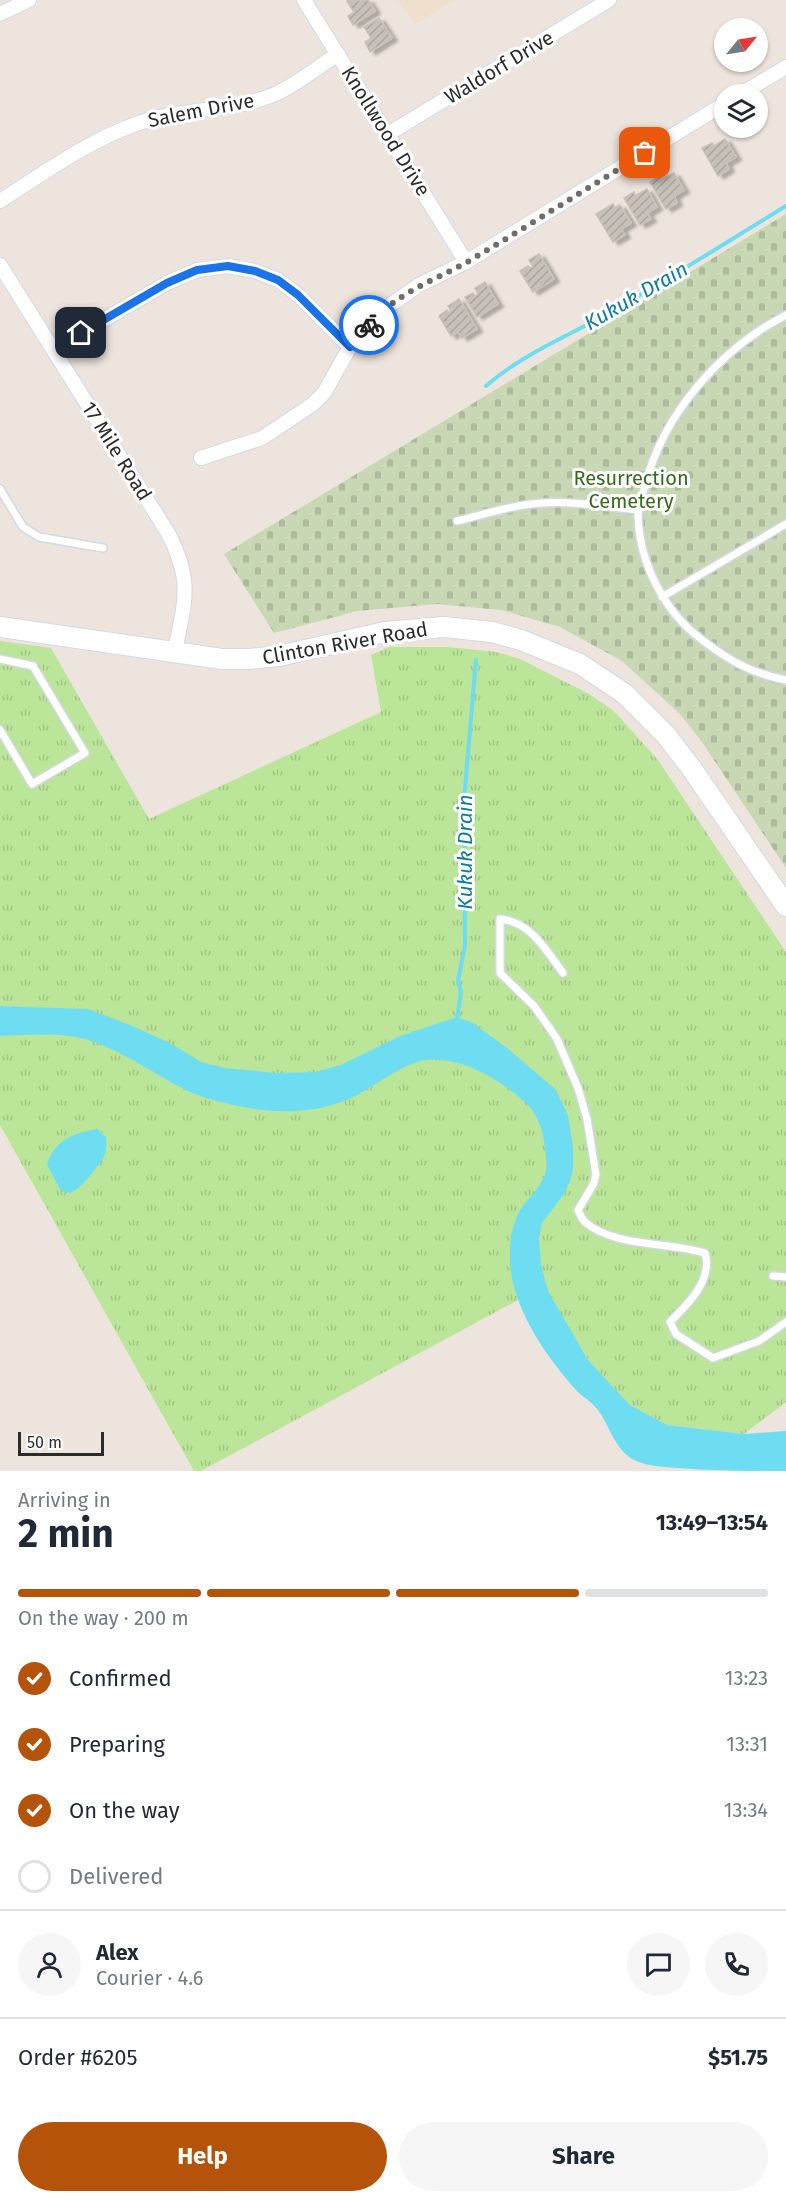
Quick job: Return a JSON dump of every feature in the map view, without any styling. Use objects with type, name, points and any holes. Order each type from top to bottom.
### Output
[{"type":"street","points":[[0,14],[29,0]]},
{"type":"street","name":"Knollwood Drive","points":[[304,0],[466,262]]},
{"type":"street","name":"Waldorf Drive","points":[[388,134],[609,0]]},
{"type":"street","name":"Salem Drive","points":[[0,201],[82,150],[137,124],[175,114],[230,107],[274,94],[338,54]]},
{"type":"street","points":[[758,84],[786,67]]},
{"type":"street","points":[[201,458],[262,438],[314,404],[324,393],[350,347],[380,312],[419,285],[466,262],[714,110]]},
{"type":"street","name":"17 Mile Road","points":[[0,265],[168,533],[179,555],[186,590],[175,651]]},
{"type":"street","points":[[54,349],[167,283],[197,270],[228,266],[255,271],[278,280],[298,295],[350,347]]},
{"type":"street","name":"Clinton River Road","points":[[0,627],[222,659],[279,656],[385,632],[444,627],[492,632],[546,649],[600,676],[625,694],[653,720],[692,769],[786,906]]},
{"type":"lane","points":[[786,315],[746,340],[719,364],[674,418],[658,447],[648,472],[639,510],[646,558],[662,597],[678,620],[719,653],[746,669],[786,680]]},
{"type":"lane","points":[[0,489],[23,527],[39,537],[103,548]]},
{"type":"lane","points":[[457,521],[513,507],[542,503],[568,503],[639,510]]},
{"type":"lane","points":[[662,597],[786,524]]},
{"type":"lane","points":[[0,659],[33,666],[84,753],[32,784],[0,730]]},
{"type":"lane","points":[[562,973],[545,946],[533,934],[508,920],[500,919],[500,973],[534,1006],[557,1039],[578,1088],[584,1109],[596,1175],[593,1185],[578,1210],[584,1222],[620,1239],[705,1253],[708,1264],[705,1278],[670,1322],[676,1334],[713,1358],[759,1341],[786,1322]]},
{"type":"lane","points":[[773,1276],[786,1277]]},
{"type":"shaded area","points":[[398,0],[455,0],[414,25]]},
{"type":"green space","name":"Resurrection Cemetery","points":[[786,214],[786,868],[702,742],[680,714],[622,661],[560,627],[501,610],[436,604],[358,611],[274,633],[224,554]]},
{"type":"green space","points":[[0,641],[51,648],[149,819],[381,712],[371,655],[389,647],[449,647],[496,652],[520,659],[589,694],[614,711],[658,760],[786,952],[786,1402],[744,1434],[667,1425],[630,1405],[588,1360],[547,1291],[518,1300],[201,1471],[194,1471],[0,1125]]},
{"type":"water","points":[[0,1006],[88,1009],[170,1043],[201,1062],[225,1068],[276,1073],[315,1072],[341,1065],[400,1036],[457,1017],[473,1023],[507,1048],[556,1090],[568,1115],[573,1148],[573,1169],[564,1194],[542,1223],[539,1239],[541,1265],[548,1291],[588,1360],[630,1405],[667,1425],[744,1434],[786,1431],[786,1471],[692,1469],[655,1466],[634,1460],[617,1444],[598,1410],[577,1391],[551,1359],[538,1341],[519,1301],[510,1260],[511,1236],[516,1218],[545,1175],[543,1136],[536,1117],[528,1105],[489,1076],[458,1063],[426,1060],[403,1068],[359,1094],[317,1109],[280,1111],[258,1109],[232,1105],[195,1094],[124,1055],[85,1039],[54,1035],[0,1036]]},
{"type":"water","points":[[97,1129],[106,1137],[103,1159],[78,1188],[70,1193],[61,1191],[47,1165],[50,1156],[66,1139]]},
{"type":"building","points":[[368,0],[375,11],[353,25],[348,16],[354,12],[347,1]]},
{"type":"building","points":[[379,18],[392,38],[370,52],[365,42],[371,38],[364,27]]},
{"type":"building","points":[[725,139],[736,157],[726,163],[729,169],[718,176],[702,148],[712,143],[714,146]]},
{"type":"building","points":[[674,173],[684,190],[674,196],[677,203],[666,209],[650,182],[660,176],[662,179]]},
{"type":"building","points":[[647,189],[657,207],[647,213],[651,219],[640,225],[624,198],[634,192],[635,196]]},
{"type":"building","points":[[613,204],[615,208],[620,205],[631,223],[621,229],[625,235],[613,242],[596,214]]},
{"type":"building","points":[[539,254],[554,279],[533,292],[520,271],[528,266],[533,267],[529,260]]},
{"type":"building","points":[[485,282],[498,304],[477,317],[465,297],[473,293],[475,296],[478,294],[475,288]]},
{"type":"building","points":[[459,299],[477,329],[462,338],[458,332],[451,336],[439,316],[447,310],[449,313],[451,311],[448,306]]},
{"type":"waterway","name":"Kukuk Drain","points":[[486,386],[529,355],[676,274],[786,206]]},
{"type":"waterway","name":"Kukuk Drain","points":[[457,1020],[461,992],[458,981],[465,945],[464,800],[476,660]]},
{"type":"way so far","points":[[369,325],[380,312],[419,285],[466,262],[645,153]]},
{"type":"route","points":[[81,333],[167,283],[197,270],[228,266],[255,271],[278,280],[298,295],[350,347],[369,325]]}]
